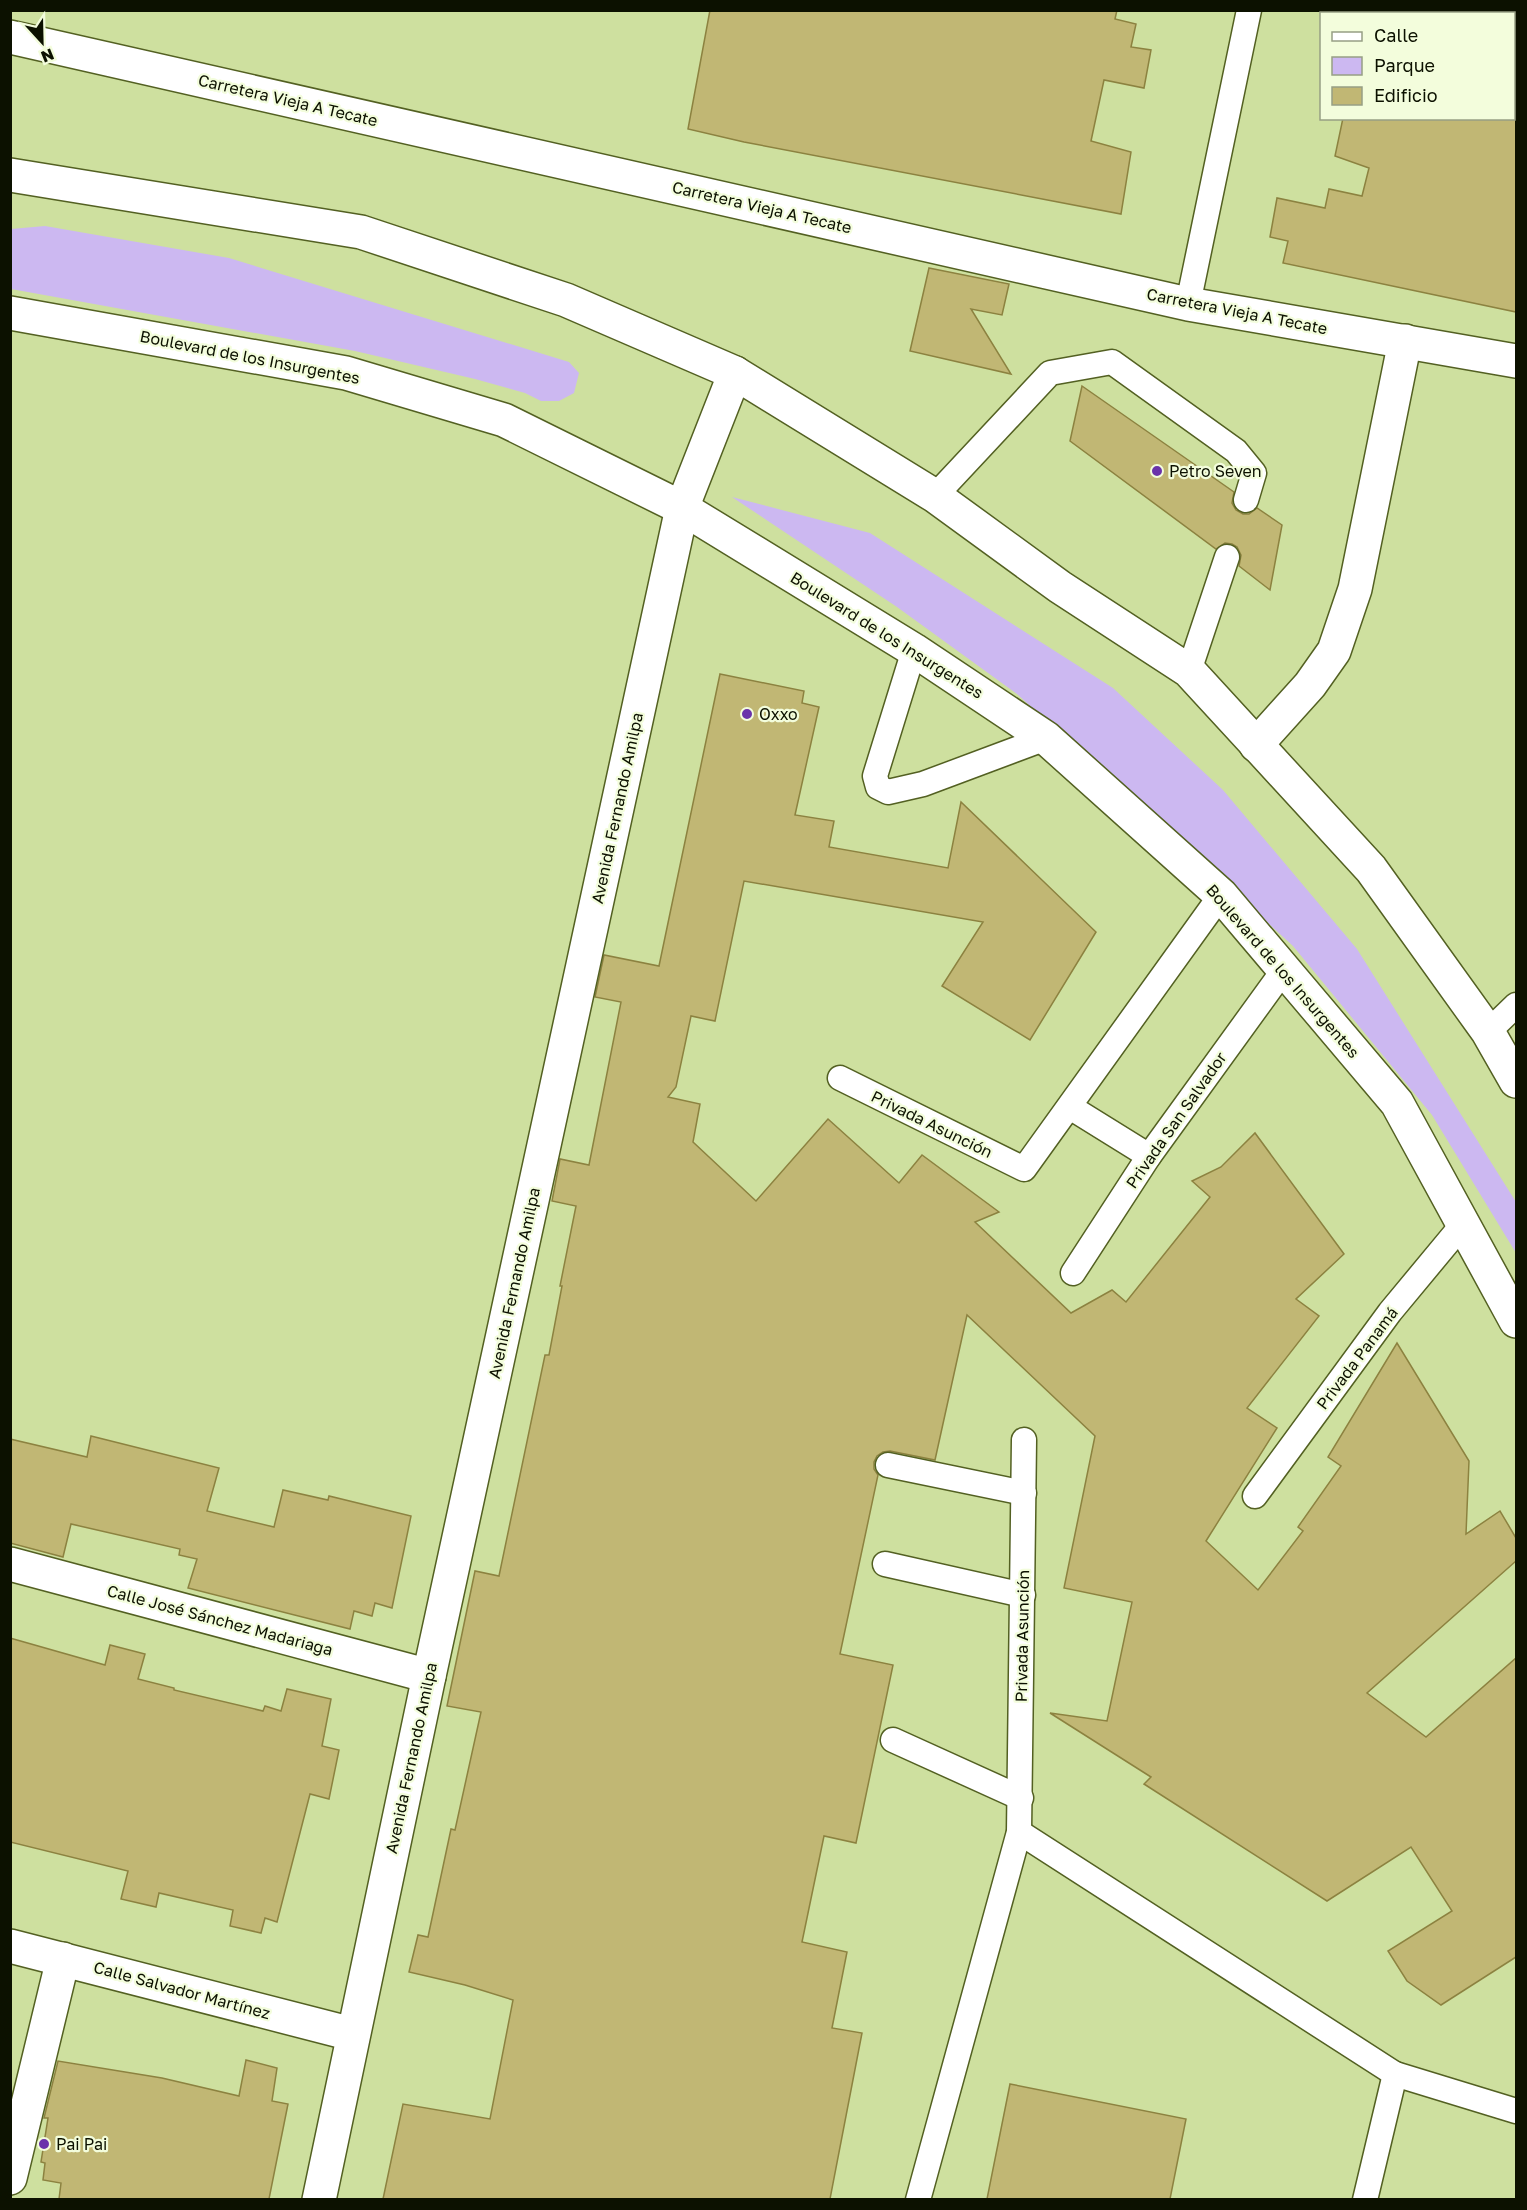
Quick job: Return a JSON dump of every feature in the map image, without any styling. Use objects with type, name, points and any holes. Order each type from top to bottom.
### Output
[{"type":"street","name":"Carretera Vieja A Tecate","points":[[10,37],[1188,304],[1516,361]]},
{"type":"street","points":[[14,173],[361,232],[566,300],[735,373],[934,495],[1060,587],[1189,671],[1371,869],[1488,1032],[1516,1081]]},
{"type":"street","name":"Boulevard de los Insurgentes","points":[[10,313],[357,377],[504,420],[682,508],[914,650],[1046,738],[1221,895],[1396,1103],[1516,1321]]},
{"type":"street","points":[[1256,745],[1310,685],[1334,651],[1355,589],[1405,341]]},
{"type":"street","name":"Avenida Fernando Amilpa","points":[[319,2199],[352,2034],[682,508],[735,373]]},
{"type":"street","name":"Calle José Sánchez Madariaga","points":[[10,1564],[429,1676]]},
{"type":"street","name":"Calle Salvador Martínez","points":[[10,1946],[352,2034]]},
{"type":"street","points":[[10,2178],[63,1959]]},
{"type":"lane","points":[[1188,304],[1249,10]]},
{"type":"lane","points":[[934,495],[1050,373],[1112,362],[1236,451],[1254,473],[1246,500]]},
{"type":"lane","points":[[1189,671],[1227,557]]},
{"type":"lane","points":[[914,650],[875,776],[878,787],[888,792],[923,784],[1046,738]]},
{"type":"lane","points":[[1149,1156],[1070,1107],[1221,895]]},
{"type":"lane","name":"Privada San Salvador","points":[[1073,1273],[1149,1156],[1283,971]]},
{"type":"lane","points":[[1488,1032],[1516,1005]]},
{"type":"lane","name":"Privada Asunción","points":[[840,1078],[1024,1169],[1070,1107]]},
{"type":"lane","name":"Privada Panamá","points":[[1255,1496],[1390,1312],[1463,1224]]},
{"type":"lane","name":"Privada Asunción","points":[[918,2199],[1019,1832],[1024,1440]]},
{"type":"lane","points":[[888,1465],[1024,1493]]},
{"type":"lane","points":[[885,1564],[1023,1595]]},
{"type":"lane","points":[[893,1740],[1021,1798]]},
{"type":"lane","points":[[1019,1832],[1395,2074],[1516,2110]]},
{"type":"lane","points":[[1365,2199],[1395,2074]]},
{"type":"green space","points":[[45,226],[229,258],[569,362],[579,373],[574,393],[559,401],[541,401],[525,393],[475,379],[355,351],[11,289],[11,229]]},
{"type":"green space","points":[[732,497],[870,533],[1113,688],[1223,790],[1357,949],[1516,1202],[1516,1253],[1432,1115],[1293,946],[1017,694],[897,607]]},
{"type":"building","points":[[710,10],[1117,10],[1115,19],[1136,24],[1131,47],[1151,50],[1144,88],[1104,80],[1091,141],[1131,152],[1121,214],[744,142],[688,129]]},
{"type":"building","points":[[1516,118],[1516,312],[1283,263],[1288,241],[1270,237],[1277,198],[1325,208],[1329,189],[1362,196],[1369,168],[1335,156],[1343,120],[1515,120]]},
{"type":"building","points":[[929,268],[1009,284],[1002,315],[971,309],[1011,374],[910,351]]},
{"type":"building","name":"Petro Seven","points":[[1082,386],[1234,492],[1232,503],[1236,510],[1249,514],[1257,508],[1282,525],[1270,590],[1239,566],[1241,555],[1237,547],[1225,543],[1216,549],[1070,441]]},
{"type":"building","points":[[720,674],[804,691],[802,703],[819,707],[795,815],[834,821],[829,847],[948,868],[961,802],[1096,932],[1030,1040],[942,986],[983,922],[744,881],[715,1021],[691,1016],[676,1087],[668,1097],[700,1104],[693,1142],[756,1201],[828,1119],[899,1183],[922,1155],[999,1212],[975,1222],[1071,1313],[1112,1290],[1126,1302],[1210,1197],[1192,1181],[1221,1167],[1255,1133],[1344,1254],[1296,1299],[1319,1316],[1247,1408],[1277,1428],[1206,1541],[1258,1590],[1303,1531],[1298,1527],[1341,1466],[1328,1457],[1397,1343],[1469,1461],[1466,1534],[1500,1511],[1516,1538],[1516,1561],[1367,1693],[1426,1737],[1516,1658],[1516,1957],[1441,2005],[1407,1981],[1388,1951],[1452,1911],[1411,1847],[1327,1901],[1144,1784],[1151,1777],[1050,1713],[1107,1721],[1132,1602],[1064,1588],[1095,1436],[967,1315],[935,1460],[890,1451],[877,1456],[874,1462],[874,1469],[878,1475],[840,1654],[893,1665],[856,1843],[824,1836],[802,1942],[847,1952],[832,2028],[862,2033],[830,2199],[383,2199],[403,2104],[490,2119],[513,2000],[465,1985],[409,1972],[418,1935],[428,1937],[451,1829],[455,1830],[481,1712],[447,1706],[475,1571],[499,1576],[545,1355],[549,1355],[576,1206],[552,1201],[560,1159],[589,1165],[621,1002],[595,997],[604,955],[659,966]]},
{"type":"building","points":[[91,1436],[219,1468],[207,1511],[274,1527],[283,1490],[328,1500],[329,1496],[411,1516],[392,1608],[375,1603],[372,1616],[354,1611],[350,1629],[188,1588],[197,1559],[179,1555],[180,1549],[71,1524],[63,1557],[10,1543],[10,1439],[87,1457]]},
{"type":"building","points":[[10,1638],[105,1665],[110,1645],[145,1654],[138,1679],[263,1711],[265,1706],[281,1711],[287,1689],[331,1699],[322,1746],[339,1750],[329,1799],[310,1794],[277,1922],[265,1918],[261,1933],[230,1926],[233,1910],[159,1893],[156,1907],[121,1899],[128,1871],[10,1842]]},
{"type":"building","points":[[246,2060],[277,2068],[272,2101],[288,2104],[269,2199],[59,2199],[61,2183],[43,2180],[45,2163],[41,2162],[48,2118],[44,2118],[58,2061],[162,2078],[239,2096]]},
{"type":"building","points":[[1010,2084],[1186,2119],[1170,2199],[987,2199]]},
{"type":"place","name":"Petro Seven","points":[[1157,471]]},
{"type":"place","name":"Oxxo","points":[[747,714]]},
{"type":"place","name":"Pai Pai","points":[[44,2144]]}]
